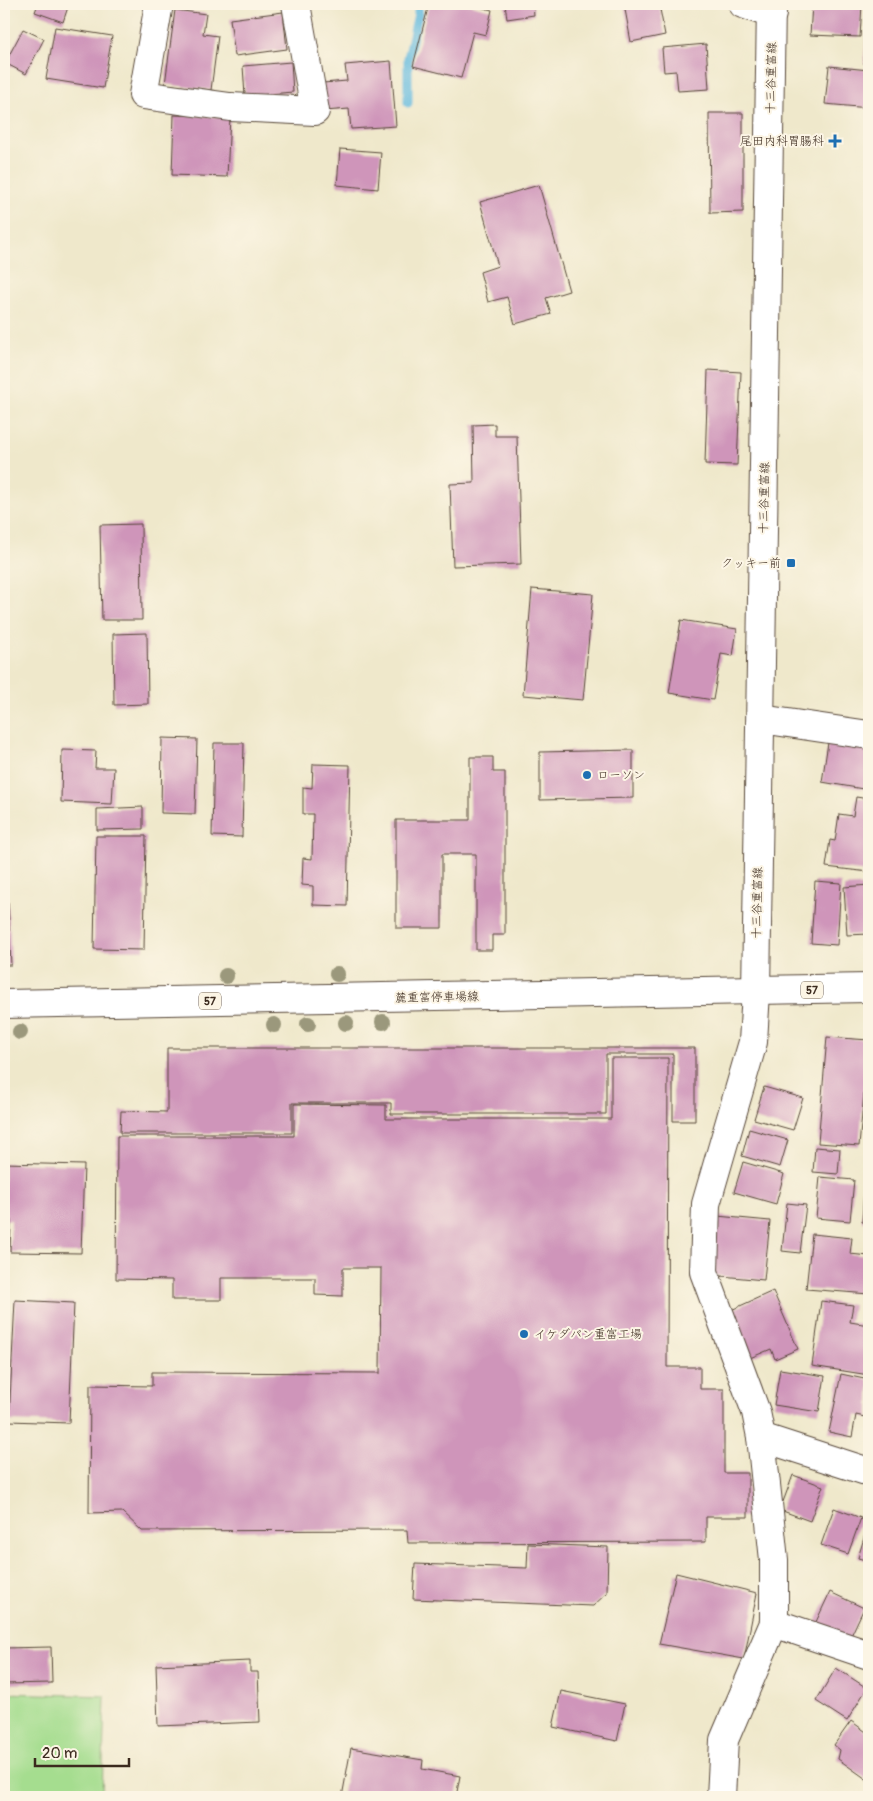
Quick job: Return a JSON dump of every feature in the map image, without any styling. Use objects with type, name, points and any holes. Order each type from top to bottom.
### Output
[{"type":"main road","points":[[159,4],[143,95],[230,107],[315,111],[296,4]]},
{"type":"main road","points":[[743,4],[771,9]]},
{"type":"main road","name":"十三谷重富線","points":[[771,9],[756,992],[753,1042],[706,1204],[704,1272],[756,1412],[761,1437],[774,1560],[774,1623]]},
{"type":"main road","points":[[761,719],[869,735]]},
{"type":"main road","name":"麓重富停車場線","points":[[4,1004],[756,992],[869,988]]},
{"type":"main road","points":[[761,1437],[869,1472]]},
{"type":"main road","points":[[721,1797],[724,1740],[774,1623],[869,1655]]},
{"type":"green space","points":[[4,1693],[105,1696],[102,1797],[4,1797]]},
{"type":"building","points":[[38,4],[69,4],[63,22],[35,12]]},
{"type":"building","points":[[429,4],[467,4],[492,10],[486,35],[473,32],[461,78],[413,66]]},
{"type":"building","points":[[505,4],[533,4],[534,15],[507,19]]},
{"type":"building","points":[[624,4],[659,4],[665,35],[631,42]]},
{"type":"building","points":[[812,4],[862,4],[860,37],[810,35]]},
{"type":"building","points":[[175,10],[206,14],[203,34],[218,36],[211,90],[165,84]]},
{"type":"building","points":[[283,12],[287,49],[235,56],[230,19]]},
{"type":"building","points":[[55,27],[112,36],[103,88],[46,79]]},
{"type":"building","points":[[23,29],[44,39],[26,74],[5,63]]},
{"type":"building","points":[[866,33],[869,33],[869,64],[864,64]]},
{"type":"building","points":[[706,44],[709,89],[678,91],[676,71],[664,72],[662,48]]},
{"type":"building","points":[[391,61],[396,126],[351,129],[349,109],[325,111],[323,83],[347,81],[345,65]]},
{"type":"building","points":[[291,62],[293,92],[245,96],[243,66]]},
{"type":"building","points":[[829,66],[869,70],[869,108],[825,104]]},
{"type":"building","points":[[709,113],[743,113],[743,212],[710,213]]},
{"type":"building","points":[[174,115],[230,117],[227,177],[172,175]]},
{"type":"building","points":[[340,149],[381,152],[378,189],[337,185]]},
{"type":"building","points":[[539,185],[569,291],[546,298],[551,314],[515,324],[507,297],[488,302],[480,272],[498,266],[480,202]]},
{"type":"building","points":[[708,370],[741,372],[737,465],[705,464]]},
{"type":"building","points":[[495,424],[495,436],[517,436],[521,564],[453,566],[450,484],[474,483],[473,425]]},
{"type":"building","points":[[141,524],[142,620],[102,620],[100,525]]},
{"type":"building","points":[[532,589],[593,594],[583,700],[523,695]]},
{"type":"building","points":[[681,620],[737,629],[733,656],[721,654],[713,700],[669,693]]},
{"type":"building","points":[[147,633],[148,704],[114,705],[113,634]]},
{"type":"building","points":[[829,736],[869,743],[869,790],[822,782]]},
{"type":"building","points":[[162,738],[197,739],[195,814],[161,813]]},
{"type":"building","points":[[214,743],[244,743],[242,837],[212,836]]},
{"type":"building","points":[[62,750],[96,751],[95,768],[114,768],[112,804],[61,802]]},
{"type":"building","name":"ローソン","points":[[633,750],[633,798],[540,800],[540,752]]},
{"type":"building","points":[[470,757],[493,757],[493,772],[505,772],[505,935],[492,935],[492,950],[476,950],[476,854],[442,854],[442,928],[396,928],[396,820],[470,820]]},
{"type":"building","points":[[313,764],[350,765],[347,906],[313,905],[313,886],[302,885],[303,858],[312,859],[313,814],[303,814],[303,787],[312,788]]},
{"type":"building","points":[[856,797],[869,799],[869,872],[826,867],[830,840],[835,841],[839,814],[853,816]]},
{"type":"building","points":[[143,807],[143,829],[97,830],[97,809]]},
{"type":"building","points":[[96,836],[146,836],[144,950],[94,949]]},
{"type":"building","points":[[815,881],[841,883],[837,945],[811,943]]},
{"type":"building","points":[[869,885],[869,934],[847,935],[844,887]]},
{"type":"building","points":[[4,902],[8,902],[11,965],[4,965]]},
{"type":"building","points":[[827,1037],[869,1040],[869,1082],[865,1082],[859,1146],[818,1143]]},
{"type":"building","points":[[167,1048],[695,1048],[695,1121],[673,1121],[673,1054],[606,1054],[606,1114],[391,1114],[391,1103],[292,1103],[292,1133],[120,1133],[121,1111],[167,1112]]},
{"type":"building","name":"イケダパン重富工場","points":[[611,1058],[668,1058],[667,1367],[700,1367],[700,1389],[724,1389],[724,1473],[748,1473],[748,1517],[706,1517],[706,1542],[408,1543],[407,1530],[142,1531],[122,1512],[89,1513],[90,1385],[152,1386],[152,1372],[380,1373],[381,1268],[343,1268],[343,1296],[315,1295],[315,1278],[221,1278],[221,1300],[172,1300],[172,1280],[116,1279],[117,1136],[294,1136],[294,1104],[386,1105],[386,1119],[611,1119]]},
{"type":"building","points":[[764,1087],[803,1098],[793,1130],[754,1119]]},
{"type":"building","points":[[749,1129],[788,1140],[780,1167],[742,1156]]},
{"type":"building","points":[[815,1147],[840,1149],[838,1174],[813,1172]]},
{"type":"building","points":[[743,1162],[784,1174],[776,1204],[734,1192]]},
{"type":"building","points":[[4,1163],[84,1165],[81,1253],[10,1252],[11,1220],[4,1220]]},
{"type":"building","points":[[865,1170],[869,1170],[869,1222],[862,1222]]},
{"type":"building","points":[[820,1177],[854,1180],[850,1221],[816,1218]]},
{"type":"building","points":[[787,1203],[806,1205],[800,1253],[782,1251]]},
{"type":"building","points":[[717,1216],[770,1221],[764,1280],[711,1275]]},
{"type":"building","points":[[812,1234],[852,1238],[850,1254],[869,1256],[869,1294],[806,1289]]},
{"type":"building","points":[[773,1291],[798,1349],[775,1359],[771,1349],[750,1358],[729,1311]]},
{"type":"building","points":[[15,1300],[74,1303],[69,1423],[9,1421]]},
{"type":"building","points":[[821,1301],[853,1305],[850,1322],[869,1325],[869,1375],[812,1366]]},
{"type":"building","points":[[780,1369],[825,1376],[819,1412],[774,1405]]},
{"type":"building","points":[[841,1374],[869,1380],[869,1418],[856,1415],[852,1437],[829,1432]]},
{"type":"building","points":[[793,1475],[823,1486],[810,1521],[780,1510]]},
{"type":"building","points":[[834,1508],[861,1518],[848,1554],[821,1545]]},
{"type":"building","points":[[869,1521],[869,1561],[858,1558]]},
{"type":"building","points":[[528,1544],[608,1547],[607,1593],[593,1606],[413,1599],[415,1564],[527,1568]]},
{"type":"building","points":[[676,1573],[757,1593],[744,1659],[659,1644]]},
{"type":"building","points":[[830,1592],[864,1608],[849,1640],[815,1624]]},
{"type":"building","points":[[51,1647],[52,1683],[4,1684],[4,1648]]},
{"type":"building","points":[[250,1661],[250,1672],[258,1672],[260,1722],[158,1726],[156,1665]]},
{"type":"building","points":[[836,1668],[867,1688],[847,1721],[816,1701]]},
{"type":"building","points":[[561,1691],[625,1704],[617,1741],[553,1727]]},
{"type":"building","points":[[851,1721],[869,1734],[869,1781],[838,1759],[840,1750],[834,1745]]},
{"type":"building","points":[[351,1748],[423,1760],[422,1769],[460,1776],[456,1797],[342,1797]]},
{"type":"waterway","points":[[408,103],[408,58],[418,14],[418,4]]},
{"type":"place","name":"尾田内科胃腸科","points":[[835,141]]},
{"type":"place","name":"クッキー前","points":[[791,563]]},
{"type":"place","name":"ローソン","points":[[587,775]]},
{"type":"place","name":"イケダパン重富工場","points":[[524,1334]]}]
